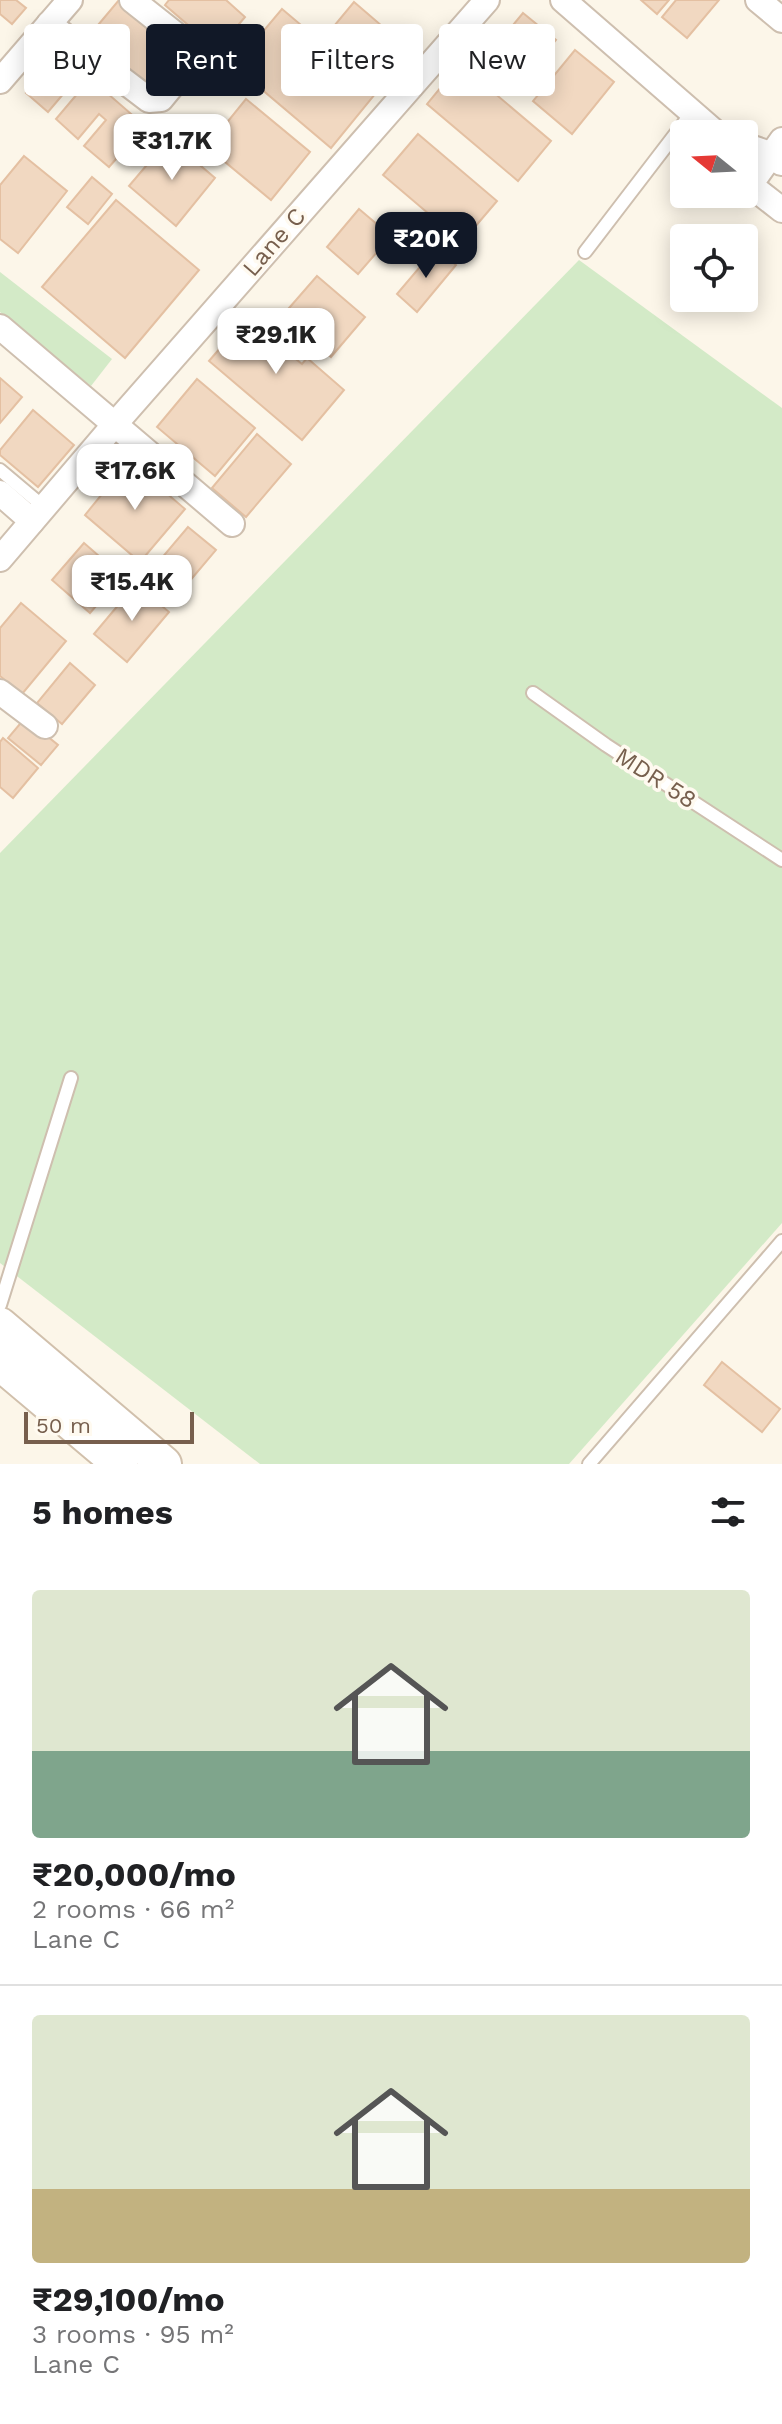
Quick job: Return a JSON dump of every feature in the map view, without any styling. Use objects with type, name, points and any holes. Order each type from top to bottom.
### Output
[{"type":"main road","points":[[0,1325],[164,1464]]},
{"type":"main road","points":[[0,1363],[120,1464]]},
{"type":"street","points":[[49,24],[70,0]]},
{"type":"street","points":[[130,86],[149,100],[161,99],[193,60],[194,52],[132,0]]},
{"type":"street","name":"Lane C","points":[[0,559],[487,0]]},
{"type":"street","points":[[563,0],[702,120]]},
{"type":"street","points":[[758,0],[782,20]]},
{"type":"street","points":[[0,81],[24,53]]},
{"type":"street","points":[[758,148],[778,153]]},
{"type":"street","points":[[758,170],[778,153]]},
{"type":"street","points":[[758,189],[782,210]]},
{"type":"street","points":[[0,327],[232,524]]},
{"type":"street","points":[[0,493],[38,514]]},
{"type":"street","points":[[0,692],[45,726]]},
{"type":"lane","points":[[585,252],[693,111]]},
{"type":"lane","points":[[0,470],[38,514]]},
{"type":"lane","name":"MDR 58","points":[[533,693],[606,745],[782,860]]},
{"type":"lane","points":[[0,1305],[71,1078]]},
{"type":"lane","points":[[589,1464],[782,1241]]},
{"type":"green space","points":[[579,260],[782,408],[782,1223],[569,1464],[260,1464],[0,1263],[0,853]]},
{"type":"green space","points":[[0,272],[112,359],[91,386],[0,312]]},
{"type":"building","points":[[0,0],[16,0],[26,8],[12,24],[0,14]]},
{"type":"building","points":[[119,0],[123,0],[151,24],[146,24],[146,86],[130,73],[130,24],[99,24]]},
{"type":"building","points":[[169,0],[226,0],[245,17],[239,24],[187,24],[165,5]]},
{"type":"building","points":[[641,0],[669,0],[657,14]]},
{"type":"building","points":[[676,0],[719,0],[687,38],[662,17]]},
{"type":"building","points":[[354,2],[380,24],[336,24]]},
{"type":"building","points":[[282,9],[300,24],[281,24],[281,96],[374,96],[331,148],[265,92],[265,29]]},
{"type":"building","points":[[523,13],[536,24],[514,24]]},
{"type":"building","points":[[575,50],[614,82],[572,134],[533,101],[537,96],[555,96],[555,74]]},
{"type":"building","points":[[439,89],[439,96],[498,96],[551,141],[518,181],[427,104]]},
{"type":"building","points":[[29,96],[62,96],[48,112]]},
{"type":"building","points":[[75,96],[110,96],[145,126],[109,167],[84,146],[106,120],[99,114],[78,139],[56,119]]},
{"type":"building","points":[[246,99],[310,152],[271,200],[207,147]]},
{"type":"building","points":[[418,134],[497,201],[462,242],[383,175]]},
{"type":"building","points":[[169,139],[215,178],[176,226],[129,186]]},
{"type":"building","points":[[24,156],[67,191],[18,253],[0,239],[0,185]]},
{"type":"building","points":[[92,177],[112,194],[88,224],[67,207]]},
{"type":"building","points":[[116,200],[199,270],[125,358],[42,287]]},
{"type":"building","points":[[359,209],[391,236],[358,274],[327,247]]},
{"type":"building","points":[[436,248],[456,265],[417,312],[397,294]]},
{"type":"building","points":[[317,276],[365,317],[331,357],[283,315]]},
{"type":"building","points":[[252,311],[290,343],[285,350],[302,364],[307,358],[344,390],[302,440],[209,361]]},
{"type":"building","points":[[0,378],[22,397],[0,423]]},
{"type":"building","points":[[197,379],[255,428],[215,476],[157,427]]},
{"type":"building","points":[[33,410],[74,445],[38,487],[0,455],[0,450]]},
{"type":"building","points":[[257,434],[291,464],[246,517],[212,488]]},
{"type":"building","points":[[129,461],[185,509],[140,562],[85,515]]},
{"type":"building","points":[[188,527],[216,550],[177,596],[149,573]]},
{"type":"building","points":[[84,543],[122,576],[90,613],[52,580]]},
{"type":"building","points":[[136,584],[169,612],[127,662],[94,634]]},
{"type":"building","points":[[21,603],[66,641],[22,694],[0,676],[0,628]]},
{"type":"building","points":[[70,663],[95,685],[62,724],[37,703]]},
{"type":"building","points":[[25,718],[58,745],[41,765],[8,738]]},
{"type":"building","points":[[3,738],[38,768],[13,798],[0,787],[0,742]]},
{"type":"building","points":[[722,1362],[780,1409],[762,1432],[704,1385]]}]
